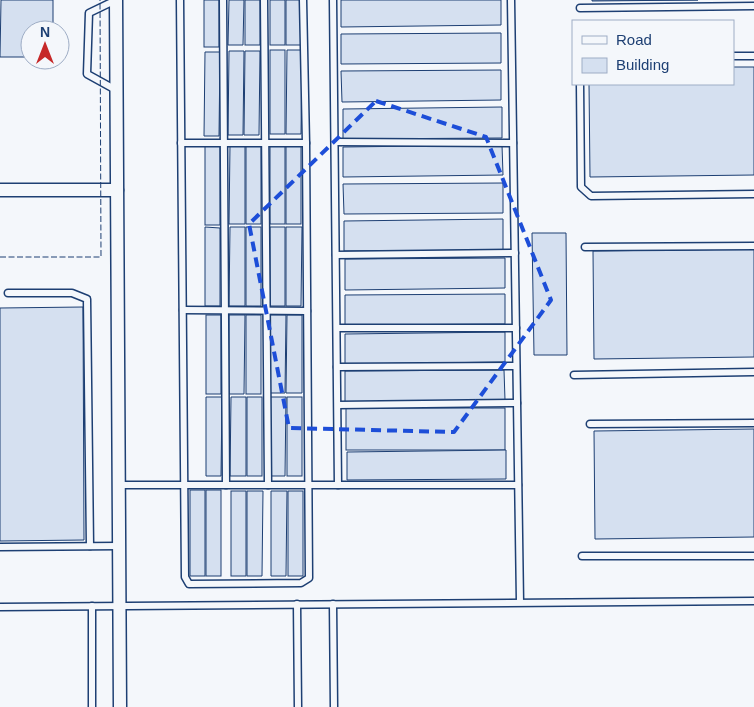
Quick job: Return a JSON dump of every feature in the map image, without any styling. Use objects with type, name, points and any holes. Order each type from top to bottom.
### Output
[{"type":"street","points":[[116,0],[120,707]]},
{"type":"street","points":[[0,190],[117,190]]},
{"type":"lane","points":[[116,0],[89,13],[88,74],[117,90]]},
{"type":"lane","points":[[180,0],[185,577],[189,584],[301,583],[309,578],[306,143],[303,0]]},
{"type":"lane","points":[[223,0],[226,485]]},
{"type":"lane","points":[[264,0],[268,485]]},
{"type":"lane","points":[[333,0],[338,485]]},
{"type":"lane","points":[[511,0],[520,602]]},
{"type":"lane","points":[[580,8],[754,6]]},
{"type":"lane","points":[[734,56],[754,56]]},
{"type":"lane","points":[[580,85],[581,187],[591,196],[754,194]]},
{"type":"lane","points":[[335,142],[513,142]]},
{"type":"lane","points":[[181,143],[306,143]]},
{"type":"lane","points":[[585,247],[754,246]]},
{"type":"lane","points":[[336,255],[515,253]]},
{"type":"lane","points":[[8,293],[72,293],[86,299],[90,546]]},
{"type":"lane","points":[[183,310],[307,311]]},
{"type":"lane","points":[[337,328],[516,328]]},
{"type":"lane","points":[[337,367],[516,366]]},
{"type":"lane","points":[[574,375],[754,372]]},
{"type":"lane","points":[[338,405],[517,403]]},
{"type":"lane","points":[[590,424],[754,422]]},
{"type":"lane","points":[[119,485],[518,485]]},
{"type":"lane","points":[[0,546],[120,546]]},
{"type":"lane","points":[[582,556],[754,556]]},
{"type":"lane","points":[[0,607],[754,601]]},
{"type":"lane","points":[[297,604],[298,707]]},
{"type":"lane","points":[[333,604],[334,707]]},
{"type":"lane","points":[[92,606],[92,707]]},
{"type":"highlighted area","points":[[376,101],[486,137],[551,300],[454,432],[289,428],[249,224]]},
{"type":"building","points":[[1,0],[53,0],[53,20],[20,20],[20,57],[0,57]]},
{"type":"building","points":[[204,0],[219,0],[219,47],[204,47]]},
{"type":"building","points":[[229,0],[244,0],[243,45],[228,45]]},
{"type":"building","points":[[245,0],[260,0],[260,45],[245,45]]},
{"type":"building","points":[[270,0],[285,0],[285,45],[270,45]]},
{"type":"building","points":[[286,0],[301,0],[301,45],[286,45]]},
{"type":"building","points":[[341,0],[501,0],[501,25],[341,27]]},
{"type":"building","points":[[592,0],[698,0],[592,1]]},
{"type":"building","points":[[501,33],[501,63],[341,64],[341,34]]},
{"type":"building","points":[[270,50],[285,50],[285,134],[270,134]]},
{"type":"building","points":[[287,50],[302,50],[301,134],[286,134]]},
{"type":"building","points":[[229,51],[244,51],[243,135],[228,135]]},
{"type":"building","points":[[245,51],[260,51],[259,135],[244,135]]},
{"type":"building","points":[[205,52],[220,52],[219,136],[204,136]]},
{"type":"building","points":[[734,67],[754,67],[754,175],[590,177],[589,85],[734,85]]},
{"type":"building","points":[[501,70],[501,100],[342,102],[341,71]]},
{"type":"building","points":[[502,107],[502,138],[343,139],[343,109]]},
{"type":"building","points":[[230,145],[245,145],[245,224],[229,224]]},
{"type":"building","points":[[246,145],[261,145],[261,224],[246,224]]},
{"type":"building","points":[[270,145],[285,145],[285,224],[270,224]]},
{"type":"building","points":[[286,145],[301,145],[301,224],[286,224]]},
{"type":"building","points":[[502,145],[503,175],[343,177],[343,147]]},
{"type":"building","points":[[205,146],[220,146],[220,225],[205,225]]},
{"type":"building","points":[[503,183],[503,213],[344,214],[343,184]]},
{"type":"building","points":[[503,219],[503,250],[344,251],[344,221]]},
{"type":"building","points":[[205,227],[220,228],[220,306],[205,306]]},
{"type":"building","points":[[230,227],[245,227],[245,306],[229,306]]},
{"type":"building","points":[[246,227],[261,227],[261,306],[246,306]]},
{"type":"building","points":[[270,227],[285,227],[285,306],[270,306]]},
{"type":"building","points":[[286,227],[302,227],[301,306],[286,306]]},
{"type":"building","points":[[532,233],[566,233],[567,355],[534,355]]},
{"type":"building","points":[[754,249],[754,357],[594,359],[593,251]]},
{"type":"building","points":[[505,258],[505,288],[345,290],[345,259]]},
{"type":"building","points":[[505,294],[505,324],[345,325],[345,295]]},
{"type":"building","points":[[83,307],[84,540],[0,541],[0,308]]},
{"type":"building","points":[[206,315],[221,315],[221,394],[206,394]]},
{"type":"building","points":[[229,315],[245,315],[244,394],[229,394]]},
{"type":"building","points":[[246,315],[261,315],[261,394],[246,394]]},
{"type":"building","points":[[270,315],[286,315],[285,393],[270,393]]},
{"type":"building","points":[[287,315],[302,315],[302,393],[286,393]]},
{"type":"building","points":[[505,332],[505,362],[345,364],[345,334]]},
{"type":"building","points":[[504,370],[505,400],[345,402],[345,371]]},
{"type":"building","points":[[206,397],[222,397],[221,476],[206,476]]},
{"type":"building","points":[[231,397],[246,397],[246,476],[230,476]]},
{"type":"building","points":[[247,397],[262,397],[262,476],[247,476]]},
{"type":"building","points":[[270,397],[286,397],[285,476],[270,476]]},
{"type":"building","points":[[287,397],[302,397],[302,476],[287,476]]},
{"type":"building","points":[[346,408],[505,408],[505,450],[346,450]]},
{"type":"building","points":[[754,429],[754,537],[595,539],[594,431]]},
{"type":"building","points":[[506,450],[506,479],[347,480],[347,452]]},
{"type":"building","points":[[190,490],[205,490],[205,576],[190,576]]},
{"type":"building","points":[[206,490],[221,490],[221,576],[206,576]]},
{"type":"building","points":[[231,491],[246,491],[246,576],[231,576]]},
{"type":"building","points":[[247,491],[263,491],[262,576],[247,576]]},
{"type":"building","points":[[271,491],[287,491],[286,576],[271,576]]},
{"type":"building","points":[[288,491],[303,491],[303,576],[288,576]]},
{"type":"fence","points":[[0,257],[101,257],[100,0]]}]
